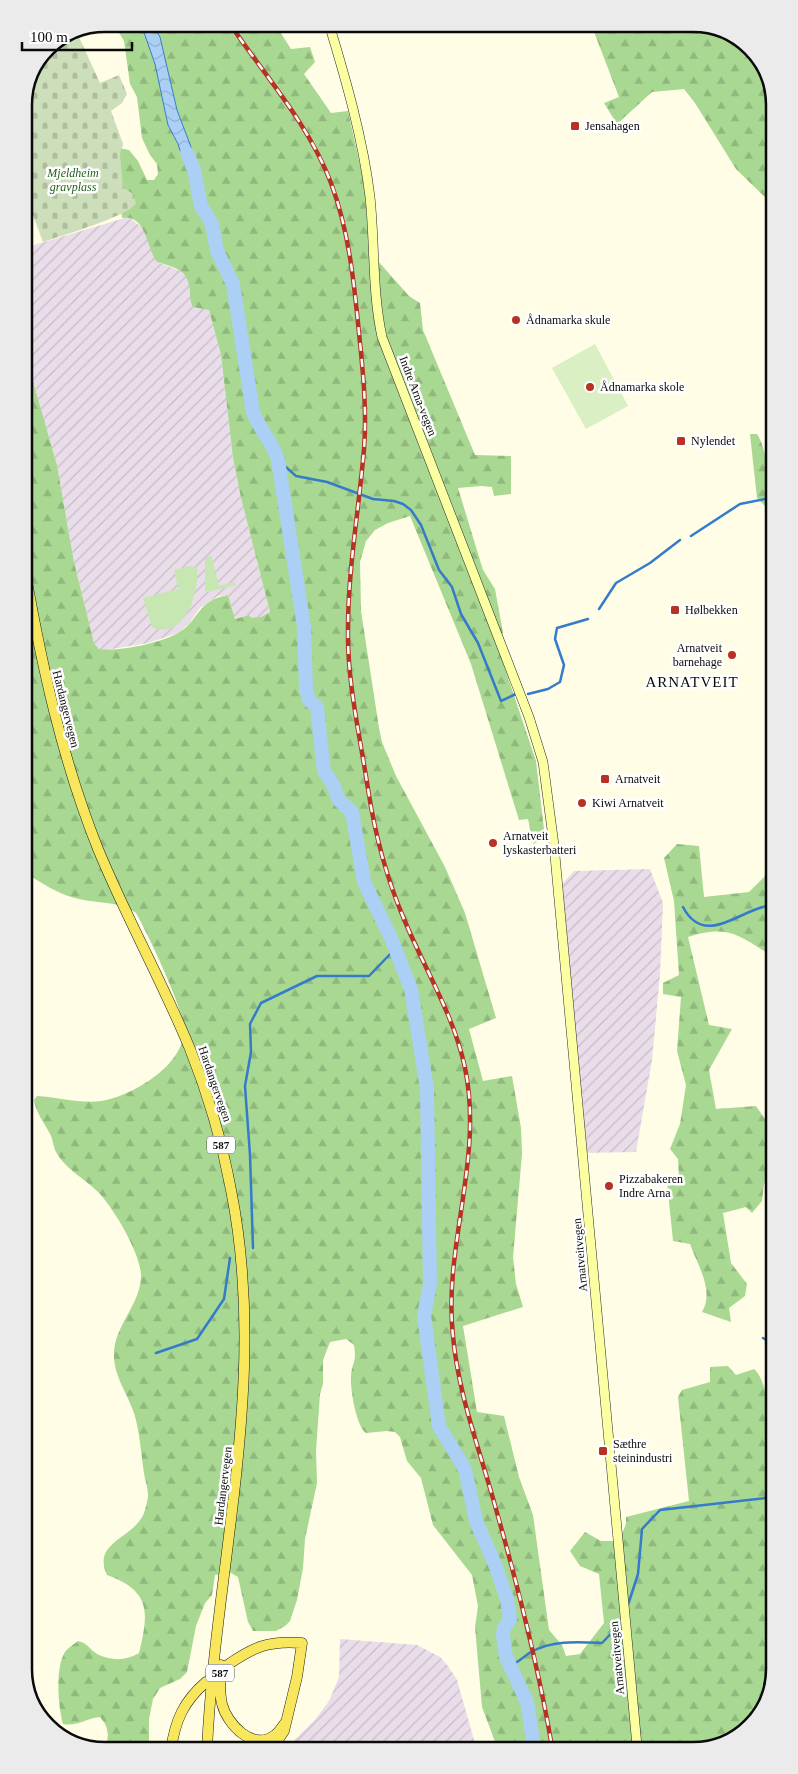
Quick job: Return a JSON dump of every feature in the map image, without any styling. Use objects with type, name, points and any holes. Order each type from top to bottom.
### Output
[{"type":"main road","name":"Indre Arna-vegen","points":[[331,32],[367,177],[371,213],[374,287],[382,337],[526,708],[543,762]]},
{"type":"main road","name":"Hardangervegen","points":[[33,610],[50,699],[76,791],[111,878],[190,1050],[216,1125],[232,1191],[243,1268],[246,1337],[240,1443],[208,1741]]},
{"type":"main road","name":"Arnatveitvegen","points":[[543,762],[557,881],[637,1742]]},
{"type":"main road","name":"587","points":[[227,1556],[228,1597],[220,1687],[223,1708],[231,1723],[252,1738],[262,1740],[271,1737],[285,1723]]},
{"type":"main road","name":"587","points":[[226,1666],[243,1654],[269,1643],[302,1643],[298,1677],[281,1737],[275,1741]]},
{"type":"main road","name":"587","points":[[173,1741],[176,1723],[183,1706],[206,1682]]},
{"type":"main road","name":"587","points":[[204,1741],[209,1723]]},
{"type":"shaded area","points":[[128,217],[143,228],[157,262],[181,271],[189,280],[191,304],[209,310],[221,355],[233,458],[241,498],[270,612],[261,617],[250,619],[248,615],[235,619],[228,595],[218,596],[200,608],[189,623],[178,633],[148,643],[106,650],[99,649],[94,643],[74,562],[57,465],[33,380],[33,245]]},
{"type":"shaded area","points":[[650,869],[663,903],[660,974],[652,1060],[636,1152],[583,1153],[562,884],[574,871]]},
{"type":"shaded area","points":[[340,1639],[417,1645],[440,1657],[457,1680],[474,1742],[293,1741],[314,1721],[329,1701],[339,1677]]},
{"type":"green space","points":[[119,32],[144,32],[155,64],[168,125],[178,144],[185,165],[196,160],[177,110],[160,37],[157,32],[280,32],[291,49],[310,47],[315,62],[304,74],[331,113],[348,111],[364,183],[370,252],[409,296],[420,303],[423,330],[475,455],[511,456],[511,494],[494,496],[492,487],[458,488],[483,570],[495,589],[503,633],[496,642],[536,761],[545,838],[533,844],[528,819],[519,820],[471,664],[410,516],[388,523],[375,530],[366,541],[360,562],[361,611],[382,742],[396,776],[445,867],[465,913],[496,1018],[469,1029],[483,1081],[512,1076],[521,1128],[522,1154],[513,1257],[516,1284],[523,1307],[463,1326],[477,1412],[504,1416],[519,1477],[533,1515],[549,1630],[562,1645],[566,1656],[580,1654],[604,1623],[599,1574],[580,1566],[570,1551],[585,1532],[601,1541],[619,1541],[626,1524],[626,1517],[689,1501],[678,1397],[682,1390],[710,1382],[710,1367],[728,1366],[736,1375],[754,1369],[761,1378],[766,1394],[765,1678],[762,1692],[753,1709],[737,1726],[716,1738],[692,1742],[495,1742],[482,1707],[475,1627],[478,1606],[472,1575],[433,1525],[421,1478],[407,1461],[400,1437],[395,1432],[366,1433],[362,1429],[354,1406],[352,1389],[351,1376],[355,1355],[354,1345],[346,1339],[330,1342],[323,1360],[323,1384],[320,1394],[316,1451],[317,1483],[305,1539],[303,1568],[297,1600],[290,1621],[276,1631],[253,1631],[248,1622],[238,1577],[231,1573],[215,1575],[212,1595],[205,1603],[196,1626],[187,1672],[180,1679],[160,1688],[153,1699],[149,1719],[149,1741],[107,1741],[108,1732],[100,1717],[68,1725],[63,1724],[59,1698],[59,1677],[65,1652],[78,1641],[102,1656],[124,1659],[139,1653],[142,1639],[145,1615],[139,1596],[132,1588],[107,1575],[104,1563],[105,1554],[110,1547],[140,1520],[148,1499],[136,1420],[116,1371],[114,1356],[118,1335],[137,1295],[141,1274],[136,1254],[119,1221],[100,1194],[60,1158],[55,1150],[51,1136],[38,1113],[34,1100],[37,1096],[93,1102],[128,1093],[167,1066],[176,1054],[182,1041],[184,1028],[178,1004],[156,952],[136,913],[122,906],[68,896],[33,877],[33,380],[57,465],[74,562],[94,643],[99,649],[128,648],[171,637],[185,628],[204,606],[228,595],[235,619],[249,615],[251,618],[261,617],[270,612],[241,498],[233,458],[221,355],[209,310],[193,307],[190,299],[189,284],[184,274],[180,270],[157,262],[141,226],[130,218],[122,218],[119,148],[129,150],[138,161],[147,180],[154,180],[158,174],[157,164],[150,155],[142,138],[137,97],[130,84],[124,41]]},
{"type":"green space","points":[[594,33],[697,33],[716,36],[729,42],[750,61],[762,82],[766,106],[766,198],[736,169],[695,103],[684,89],[652,92],[617,124],[604,103],[619,97]]},
{"type":"green space","name":"Mjeldheim gravplass","points":[[79,38],[100,83],[119,75],[127,94],[122,103],[111,111],[123,144],[120,154],[123,187],[133,194],[136,203],[121,214],[43,242],[33,215],[33,101],[35,87],[40,73],[48,61],[69,42]]},
{"type":"green space","name":"Ådnamarka skole","points":[[595,344],[628,406],[586,429],[552,368]]},
{"type":"green space","points":[[750,434],[757,434],[764,450],[766,461],[766,507],[757,498]]},
{"type":"green space","points":[[211,555],[219,586],[235,582],[236,585],[208,592],[205,591],[205,558]]},
{"type":"green space","points":[[190,566],[197,568],[197,578],[193,601],[188,612],[173,627],[163,630],[152,627],[143,598],[178,589],[174,570]]},
{"type":"green space","points":[[677,844],[699,846],[704,897],[749,892],[766,875],[766,952],[746,940],[729,933],[711,932],[688,937],[709,1025],[732,1029],[709,1070],[716,1109],[756,1106],[766,1121],[766,1182],[764,1184],[762,1201],[752,1213],[746,1207],[723,1213],[731,1263],[747,1284],[745,1296],[729,1308],[731,1322],[702,1312],[706,1304],[707,1295],[704,1278],[690,1244],[673,1241],[667,1181],[679,1178],[678,1159],[670,1149],[680,1124],[686,1085],[677,1051],[681,997],[663,994],[663,983],[679,975],[674,901],[664,858]]},
{"type":"water","points":[[144,32],[157,32],[160,37],[177,110],[196,160],[197,168],[190,170],[185,165],[178,144],[168,125],[155,64]]},
{"type":"waterway","points":[[187,153],[194,170],[201,206],[212,224],[217,251],[233,284],[253,412],[273,447],[278,460],[304,627],[306,689],[309,700],[317,707],[324,771],[334,786],[338,799],[352,812],[364,882],[391,938],[411,989],[427,1089],[430,1284],[424,1316],[439,1426],[465,1469],[476,1521],[496,1567],[507,1599],[510,1619],[504,1628],[503,1635],[506,1657],[527,1702],[533,1742]]},
{"type":"waterway","points":[[278,460],[296,476],[327,482],[373,499],[394,501],[403,504],[411,510],[421,525],[439,570],[452,587],[461,614],[478,643],[501,701],[516,694]]},
{"type":"waterway","points":[[691,536],[740,504],[765,499]]},
{"type":"waterway","points":[[599,609],[616,583],[650,563],[680,540]]},
{"type":"waterway","points":[[528,694],[548,689],[560,682],[564,665],[555,639],[557,628],[588,619]]},
{"type":"waterway","points":[[683,907],[692,919],[702,925],[713,926],[766,906]]},
{"type":"waterway","points":[[253,1248],[250,1155],[245,1086],[251,1052],[250,1024],[261,1003],[317,976],[369,976],[395,949]]},
{"type":"waterway","points":[[156,1353],[197,1339],[224,1299],[230,1258]]},
{"type":"waterway","points":[[628,1605],[638,1574],[642,1529],[660,1510],[766,1498]]},
{"type":"waterway","points":[[508,1666],[531,1652],[548,1645],[584,1642],[602,1643],[622,1622]]},
{"type":"railway","points":[[236,32],[285,100],[310,140],[331,183],[346,238],[353,276],[365,405],[364,449],[348,606],[348,649],[352,689],[371,806],[387,871],[404,919],[454,1029],[465,1068],[470,1102],[470,1136],[453,1269],[451,1302],[453,1336],[464,1399],[503,1532],[540,1685],[551,1742]]},
{"type":"place","name":"Jensahagen","points":[[575,126]]},
{"type":"place","name":"Ådnamarka skule","points":[[516,320]]},
{"type":"place","name":"Ådnamarka skole","points":[[590,387]]},
{"type":"place","name":"Nylendet","points":[[681,441]]},
{"type":"place","name":"Hølbekken","points":[[675,610]]},
{"type":"place","name":"Arnatveit barnehage","points":[[732,655]]},
{"type":"place","name":"Arnatveit","points":[[605,779]]},
{"type":"place","name":"Kiwi Arnatveit","points":[[582,803]]},
{"type":"place","name":"Arnatveit lyskasterbatteri","points":[[493,843]]},
{"type":"place","name":"Pizzabakeren Indre Arna","points":[[609,1186]]},
{"type":"place","name":"Sæthre steinindustri","points":[[603,1451]]},
{"type":"district","name":"ARNATVEIT","points":[[692,682]]}]
